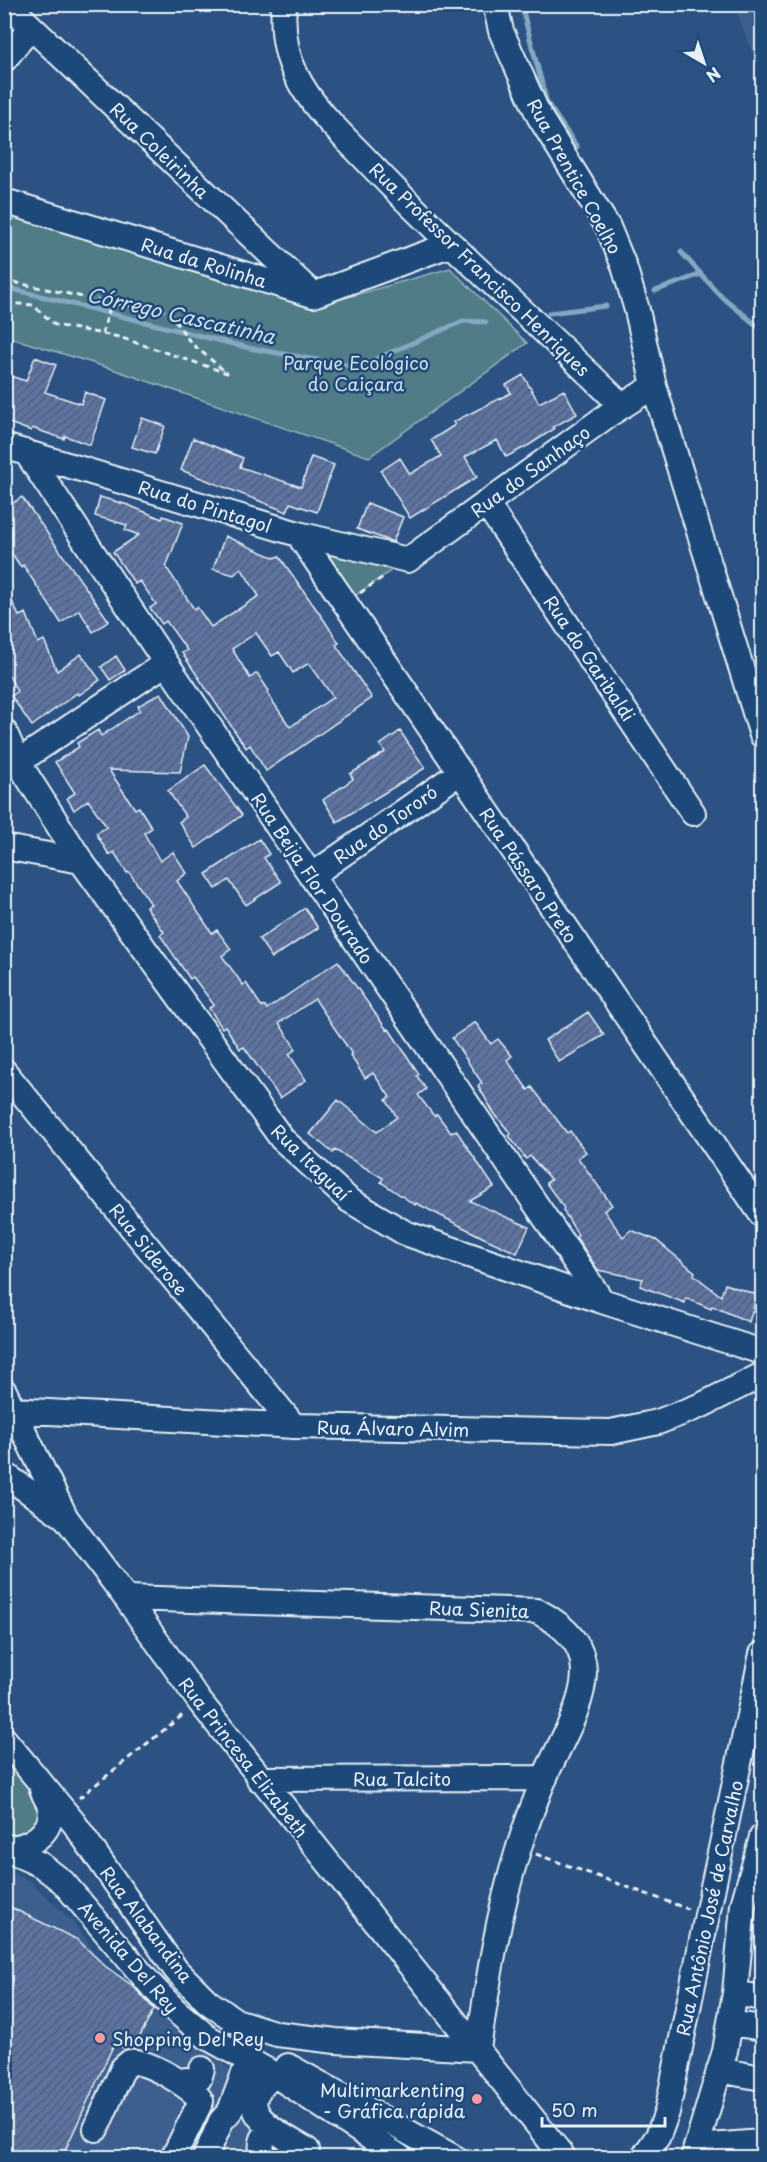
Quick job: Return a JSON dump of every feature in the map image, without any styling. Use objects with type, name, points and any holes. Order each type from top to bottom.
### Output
[{"type":"street","name":"Rua Coleirinha","points":[[7,4],[313,295]]},
{"type":"street","name":"Rua Professor Francisco Henriques","points":[[284,4],[285,47],[296,76],[319,110],[449,245],[510,299],[622,406]]},
{"type":"street","name":"Rua Prentice Coelho","points":[[495,4],[501,31],[539,116],[608,227],[638,310],[654,386]]},
{"type":"street","points":[[8,50],[31,27]]},
{"type":"street","name":"Rua da Rolinha","points":[[4,201],[313,295]]},
{"type":"street","points":[[401,262],[417,227],[412,208]]},
{"type":"street","points":[[313,295],[449,245]]},
{"type":"street","points":[[654,386],[762,735]]},
{"type":"street","name":"Rua do Sanhaço","points":[[408,560],[622,406],[654,386]]},
{"type":"street","name":"Rua do Pintagol","points":[[15,449],[298,534],[408,560]]},
{"type":"street","name":"Rua Beija Flor Dourado","points":[[15,449],[166,663],[602,1301]]},
{"type":"street","name":"Rua do Garibaldi","points":[[486,503],[693,813]]},
{"type":"street","name":"Rua Pássaro Preto","points":[[298,534],[762,1215]]},
{"type":"street","points":[[18,762],[166,663]]},
{"type":"street","name":"Rua Itaguaí","points":[[4,731],[18,762],[81,861],[282,1139],[349,1200],[405,1233],[602,1301],[762,1352]]},
{"type":"street","name":"Rua do Tororó","points":[[311,876],[459,773]]},
{"type":"street","points":[[4,847],[81,861]]},
{"type":"street","name":"Rua Siderose","points":[[4,1071],[294,1426]]},
{"type":"street","name":"Rua Álvaro Alvim","points":[[9,1401],[294,1426],[611,1432],[658,1422],[702,1405],[762,1375]]},
{"type":"street","points":[[9,1401],[66,1518]]},
{"type":"street","name":"Rua Princesa Elizabeth","points":[[4,1474],[66,1518],[200,1702],[260,1779],[564,2157]]},
{"type":"street","name":"Rua Sienita","points":[[126,1598],[537,1611],[554,1620],[569,1632],[581,1651],[584,1673],[579,1700],[545,1778],[519,1848],[495,1937],[477,2049]]},
{"type":"street","name":"Rua Antônio José de Carvalho","points":[[643,2157],[658,2136],[668,2112],[706,1915],[762,1654]]},
{"type":"street","name":"Rua Alabandina","points":[[4,1739],[64,1811],[176,1970],[208,2002],[236,2021],[277,2034],[336,2041],[477,2049]]},
{"type":"street","name":"Rua Talcito","points":[[260,1779],[545,1778]]},
{"type":"street","points":[[4,1847],[14,1849],[26,1846],[43,1833],[50,1817],[50,1807],[39,1783]]},
{"type":"street","points":[[762,1837],[743,1905],[731,2023],[694,2152],[733,2144],[762,2142]]},
{"type":"street","name":"Avenida Del Rey","points":[[4,1847],[41,1864],[63,1882],[176,2011],[207,2037],[260,2067],[401,2157]]},
{"type":"street","points":[[735,1993],[762,1998]]},
{"type":"street","points":[[731,2023],[762,2028]]},
{"type":"street","points":[[722,2060],[762,2078]]},
{"type":"street","points":[[96,2129],[123,2068],[130,2062],[139,2061],[180,2082],[196,2093],[201,2102],[173,2157]]},
{"type":"street","name":"Avenida Del Rey","points":[[260,2067],[286,2065],[455,2157]]},
{"type":"street","points":[[205,2157],[221,2121],[260,2067]]},
{"type":"street","points":[[260,2067],[265,2082],[258,2091],[254,2107],[259,2118],[271,2129],[307,2150]]},
{"type":"street","points":[[180,2082],[186,2080],[194,2082],[199,2079],[202,2069]]},
{"type":"street","points":[[214,2157],[227,2127],[230,2111]]},
{"type":"street","points":[[263,2157],[260,2146],[262,2137],[271,2129]]},
{"type":"street","points":[[733,2144],[762,2154]]},
{"type":"path","points":[[4,280],[13,284],[111,303],[168,311],[191,344],[227,373],[119,337],[55,325],[33,305],[6,303],[13,284]]},
{"type":"path","points":[[102,334],[111,303]]},
{"type":"path","points":[[345,603],[408,560]]},
{"type":"path","points":[[64,1811],[200,1702]]},
{"type":"path","points":[[519,1848],[706,1915]]},
{"type":"shaded area","points":[[734,5],[762,5],[762,78]]},
{"type":"shaded area","name":"Shopping Del Rey","points":[[4,1870],[30,1881],[72,1921],[105,1966],[157,2004],[232,2072],[262,2118],[327,2157],[5,2157]]},
{"type":"green space","name":"Parque Ecológico do Caiçara","points":[[5,213],[313,307],[450,268],[527,343],[369,457],[112,369],[5,336]]},
{"type":"green space","points":[[301,534],[406,560],[345,603]]},
{"type":"green space","points":[[4,1754],[42,1808],[34,1827],[25,1833],[5,1835]]},
{"type":"building","points":[[35,357],[56,365],[45,392],[81,404],[85,392],[106,400],[90,445],[32,428],[31,431],[4,421],[4,374],[26,381]]},
{"type":"building","points":[[523,375],[539,403],[564,390],[577,414],[506,457],[497,440],[465,457],[477,477],[410,518],[381,471],[400,458],[410,474],[441,456],[431,440],[455,425],[453,422],[511,393],[506,385]]},
{"type":"building","points":[[142,418],[165,426],[155,454],[132,447]]},
{"type":"building","points":[[193,438],[243,458],[240,467],[301,487],[311,457],[334,465],[317,512],[290,503],[287,512],[181,470]]},
{"type":"building","points":[[22,497],[109,621],[93,632],[79,610],[61,623],[23,565],[21,567],[4,542],[4,509]]},
{"type":"building","points":[[100,497],[128,505],[162,519],[163,516],[183,523],[166,567],[194,609],[197,607],[211,627],[259,596],[241,568],[234,575],[213,569],[225,536],[275,558],[279,556],[324,620],[339,643],[336,645],[372,698],[266,771],[250,745],[246,748],[182,653],[187,650],[166,621],[162,624],[150,608],[156,604],[140,581],[135,584],[113,552],[139,535],[125,530],[127,525],[95,516]],"holes":[[[256,633],[272,656],[279,652],[293,673],[309,663],[333,697],[290,727],[267,693],[269,691],[257,673],[250,678],[232,649]]]},
{"type":"building","points":[[367,503],[403,517],[393,542],[357,529]]},
{"type":"building","points":[[4,584],[19,616],[26,613],[38,643],[44,640],[57,671],[81,654],[100,680],[79,695],[77,693],[32,726],[11,696],[17,692],[4,665]]},
{"type":"building","points":[[116,656],[125,670],[110,680],[101,667]]},
{"type":"building","points":[[161,693],[188,737],[180,772],[109,770],[135,809],[139,807],[152,828],[144,833],[160,861],[173,852],[187,873],[177,881],[212,933],[217,930],[231,949],[222,956],[243,985],[246,983],[262,1007],[265,1006],[267,1009],[338,961],[387,1030],[389,1029],[419,1074],[417,1076],[426,1089],[418,1095],[434,1116],[437,1114],[451,1133],[456,1130],[494,1187],[470,1201],[529,1227],[517,1253],[416,1203],[415,1205],[381,1182],[383,1178],[335,1150],[333,1153],[310,1134],[338,1100],[377,1132],[397,1117],[386,1100],[390,1097],[373,1073],[365,1078],[350,1055],[352,1054],[315,999],[279,1023],[296,1049],[289,1054],[306,1080],[280,1098],[244,1047],[240,1049],[225,1026],[222,1028],[209,1008],[214,1005],[193,977],[190,979],[160,935],[164,932],[146,907],[151,904],[114,852],[109,855],[96,833],[107,827],[88,800],[74,810],[67,798],[75,793],[55,762],[79,747],[77,743],[98,730],[101,736],[140,710],[138,706]]},
{"type":"building","points":[[400,731],[425,768],[337,822],[323,800],[353,779],[350,774],[385,752],[380,745]]},
{"type":"building","points":[[205,765],[242,815],[196,848],[179,822],[186,817],[168,791]]},
{"type":"building","points":[[259,839],[269,854],[264,858],[281,882],[246,905],[229,880],[216,889],[206,874]]},
{"type":"building","points":[[305,908],[318,928],[272,958],[259,939]]},
{"type":"building","points":[[588,1012],[604,1035],[559,1062],[545,1040]]},
{"type":"building","points":[[475,1022],[491,1044],[498,1039],[512,1056],[507,1060],[528,1090],[532,1087],[567,1133],[570,1131],[586,1152],[578,1158],[612,1205],[604,1211],[623,1237],[631,1230],[656,1240],[721,1296],[725,1284],[757,1295],[749,1322],[712,1306],[711,1309],[686,1298],[685,1303],[640,1286],[643,1279],[598,1270],[576,1237],[578,1235],[563,1210],[564,1208],[546,1183],[551,1180],[530,1156],[526,1159],[509,1136],[511,1134],[494,1113],[478,1086],[482,1083],[452,1038]]},
{"type":"building","points":[[4,1904],[78,1940],[105,1966],[133,1986],[154,2009],[134,2048],[126,2049],[114,2044],[62,2157],[4,2157]]},
{"type":"waterway","points":[[521,4],[547,103],[577,147]]},
{"type":"waterway","points":[[681,252],[719,294],[762,330]]},
{"type":"waterway","name":"Córrego Cascatinha","points":[[655,291],[701,274]]},
{"type":"waterway","name":"Córrego Cascatinha","points":[[4,287],[249,348],[357,367],[463,321],[486,322]]},
{"type":"waterway","name":"Córrego Cascatinha","points":[[549,313],[606,306]]},
{"type":"place","name":"Shopping Del Rey","points":[[100,2038]]},
{"type":"place","name":"Multimarkenting - Gráfica rápida","points":[[477,2099]]}]
